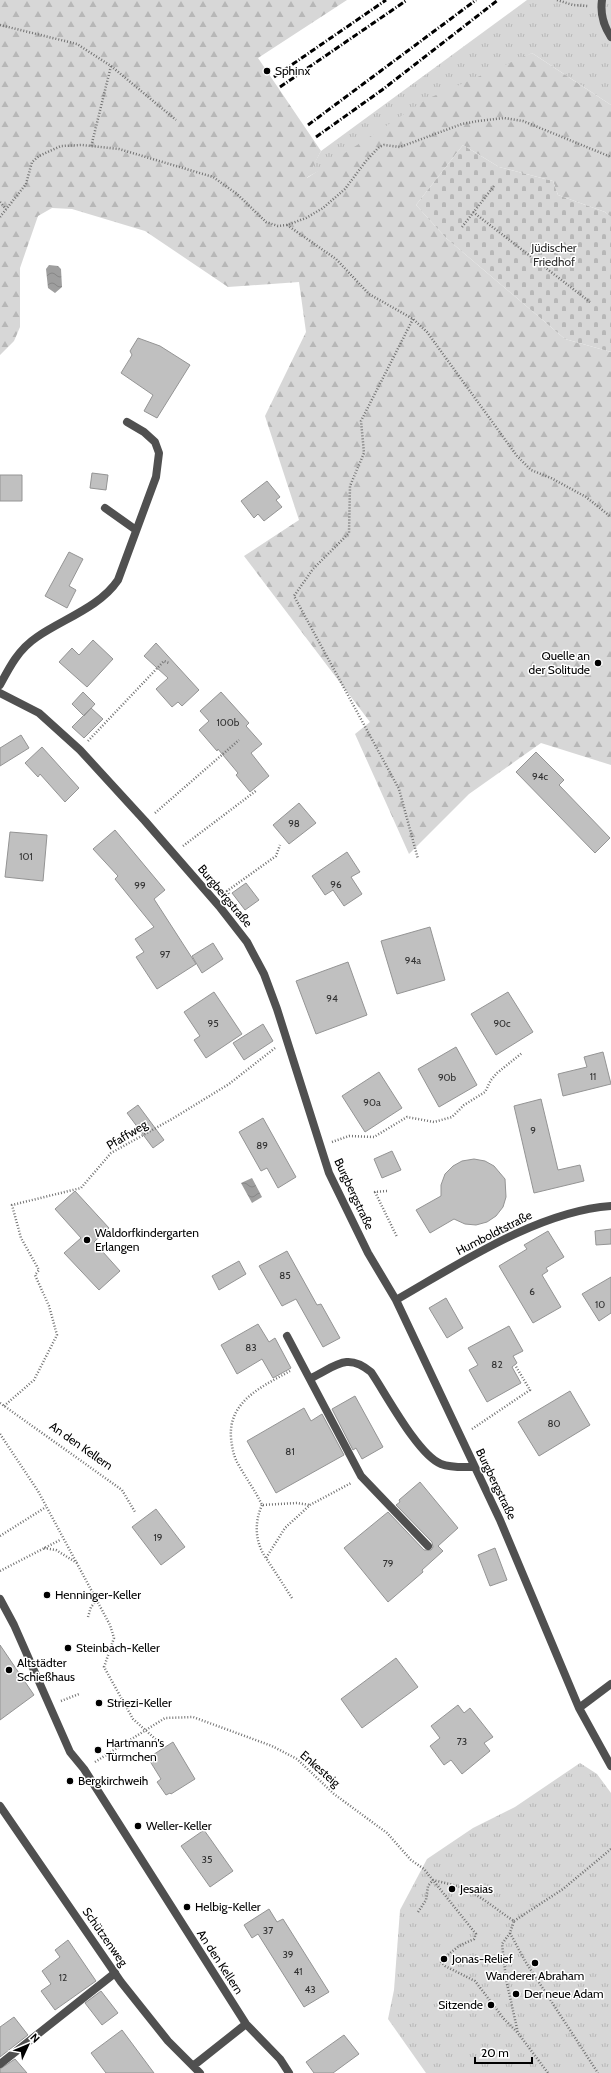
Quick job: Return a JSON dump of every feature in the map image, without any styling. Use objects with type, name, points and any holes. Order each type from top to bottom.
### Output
[{"type":"street","points":[[602,3],[604,26],[611,37]]},
{"type":"street","points":[[0,685],[13,659],[36,638],[90,605],[112,589],[118,580],[156,477],[159,453],[155,442],[144,432],[127,422]]},
{"type":"street","points":[[105,508],[136,530]]},
{"type":"street","name":"Burgbergstraße","points":[[0,693],[40,713],[80,750],[145,821],[219,906],[247,942],[264,974],[287,1039],[332,1179],[368,1253],[396,1300],[500,1520],[579,1708],[611,1766]]},
{"type":"street","name":"Humboldtstraße","points":[[396,1300],[481,1251],[547,1220],[611,1206]]},
{"type":"street","points":[[287,1336],[311,1378],[361,1476],[428,1546]]},
{"type":"street","points":[[311,1378],[346,1360],[360,1363],[372,1372],[423,1452],[440,1464],[456,1467],[474,1467]]},
{"type":"street","name":"An den Kellern","points":[[0,1599],[14,1625],[70,1752],[84,1770],[246,2024],[280,2059],[289,2073]]},
{"type":"street","points":[[579,1708],[611,1684]]},
{"type":"street","name":"Schützenweg","points":[[0,1806],[115,1973],[168,2041],[200,2073]]},
{"type":"street","points":[[0,2064],[115,1973]]},
{"type":"street","points":[[193,2066],[246,2024]]},
{"type":"path","points":[[558,0],[573,5],[602,3]]},
{"type":"path","points":[[0,25],[77,44],[112,66],[176,120]]},
{"type":"path","points":[[91,147],[112,66]]},
{"type":"path","points":[[0,217],[26,184],[32,162],[36,158],[61,146],[82,145],[119,149],[214,177],[237,194],[266,222],[278,226],[287,225],[306,218],[334,199],[379,147],[400,147],[472,122],[504,118],[523,121],[611,156]]},
{"type":"path","points":[[462,227],[494,186]]},
{"type":"path","points":[[0,202],[6,209]]},
{"type":"path","points":[[473,212],[590,302]]},
{"type":"path","points":[[287,225],[336,259],[369,294],[413,319],[427,332],[517,456],[531,470],[551,478],[586,497],[611,517]]},
{"type":"path","points":[[413,319],[361,421],[364,453],[350,486],[349,533],[313,569],[294,596],[399,789],[418,859]]},
{"type":"path","points":[[80,750],[164,661],[169,663]]},
{"type":"path","points":[[145,821],[239,740]]},
{"type":"path","points":[[173,854],[257,790]]},
{"type":"path","points":[[219,906],[231,896],[227,891],[276,856],[280,845]]},
{"type":"path","name":"Pfaffweg","points":[[4,1406],[34,1380],[57,1335],[49,1306],[35,1275],[39,1270],[21,1238],[12,1205],[81,1188],[111,1153],[172,1119],[229,1084],[287,1039]]},
{"type":"path","points":[[321,1146],[349,1136],[374,1137],[407,1118],[420,1118],[434,1122],[452,1117],[464,1106],[485,1092],[491,1080],[497,1073],[522,1054]]},
{"type":"path","points":[[386,1191],[375,1192],[397,1237]]},
{"type":"path","points":[[292,1598],[260,1549],[256,1531],[256,1523],[262,1505],[236,1461],[232,1449],[230,1430],[233,1416],[244,1401],[261,1387],[303,1364]]},
{"type":"path","points":[[460,1438],[530,1390],[515,1365]]},
{"type":"path","points":[[0,1403],[4,1406]]},
{"type":"path","name":"An den Kellern","points":[[4,1406],[122,1490],[135,1512]]},
{"type":"path","points":[[0,1434],[46,1507],[110,1625],[114,1638],[104,1667],[133,1719],[162,1745]]},
{"type":"path","points":[[266,1558],[284,1528],[310,1505],[342,1490],[361,1476]]},
{"type":"path","points":[[262,1505],[297,1503],[310,1505]]},
{"type":"path","points":[[0,1536],[46,1507]]},
{"type":"path","points":[[0,1571],[60,1540]]},
{"type":"path","points":[[43,1548],[56,1550],[77,1564]]},
{"type":"path","points":[[88,1617],[91,1606],[97,1600]]},
{"type":"path","points":[[64,1700],[79,1694]]},
{"type":"path","name":"Enkesteig","points":[[84,1770],[166,1718],[193,1717],[272,1746],[297,1759],[334,1794],[387,1833],[411,1860],[424,1868],[476,1934],[474,1940],[451,1951],[440,1961],[445,1966],[475,1980],[504,2019],[518,2033]]},
{"type":"path","points":[[548,2073],[518,2033],[506,1979],[502,1944],[510,1933],[514,1921],[563,1889],[611,1849]]},
{"type":"path","points":[[418,1912],[426,1900],[428,1886],[433,1880],[465,1889],[481,1897],[498,1911],[514,1921]]},
{"type":"path","points":[[510,1933],[525,1961],[598,2073]]},
{"type":"green space","points":[[0,0],[347,0],[258,58],[321,151],[307,178],[427,99],[532,53],[611,105],[611,217],[605,212],[558,195],[553,181],[499,167],[463,145],[416,205],[446,238],[565,339],[611,352],[611,765],[541,743],[469,794],[409,854],[355,734],[370,722],[244,556],[299,520],[265,416],[306,332],[299,282],[228,287],[145,231],[72,209],[52,208],[38,216],[20,268],[20,327],[14,341],[0,355]]},
{"type":"green space","points":[[527,0],[611,0],[611,105],[532,53],[306,178],[321,151]]},
{"type":"green space","name":"Jüdischer Friedhof","points":[[463,145],[499,167],[553,181],[558,195],[605,212],[611,217],[611,352],[565,339],[446,238],[416,205]]},
{"type":"green space","points":[[580,1763],[597,1774],[611,1793],[611,2073],[426,2073],[388,2019],[394,1990],[400,1910],[427,1859],[473,1828],[515,1807]]},
{"type":"water","points":[[49,265],[58,266],[61,269],[62,287],[55,293],[48,288],[46,269]]},
{"type":"water","points":[[252,1178],[262,1197],[252,1203],[241,1183]]},
{"type":"building","points":[[138,338],[160,346],[190,365],[157,418],[144,411],[153,395],[121,373],[132,355],[130,351]]},
{"type":"building","points":[[92,473],[108,475],[106,490],[90,488]]},
{"type":"building","points":[[0,475],[22,475],[22,501],[0,501]]},
{"type":"building","points":[[267,481],[280,497],[276,500],[282,507],[264,521],[258,514],[254,518],[241,501]]},
{"type":"building","points":[[69,552],[83,559],[69,586],[76,590],[67,608],[45,596]]},
{"type":"building","points":[[93,640],[113,659],[87,687],[59,662],[72,648],[79,655]]},
{"type":"building","points":[[156,643],[199,690],[182,706],[178,702],[172,707],[156,689],[168,678],[144,656]]},
{"type":"building","points":[[83,692],[95,704],[84,716],[72,704]]},
{"type":"building","points":[[221,692],[249,723],[246,726],[262,744],[251,753],[269,776],[250,792],[236,775],[238,773],[218,749],[217,751],[199,730],[209,721],[200,711]]},
{"type":"building","points":[[91,708],[103,719],[84,738],[72,727]]},
{"type":"building","points":[[21,735],[29,748],[0,766],[0,748]]},
{"type":"building","points":[[42,747],[79,788],[65,802],[40,774],[38,777],[25,763]]},
{"type":"building","points":[[536,752],[564,780],[559,785],[610,838],[595,853],[516,772]]},
{"type":"building","points":[[299,803],[316,823],[289,844],[273,825]]},
{"type":"building","points":[[115,830],[165,890],[154,899],[196,964],[157,989],[136,957],[144,952],[135,939],[154,927],[115,879],[118,876],[93,849]]},
{"type":"building","points":[[10,832],[47,835],[43,881],[5,877]]},
{"type":"building","points":[[347,852],[360,872],[351,877],[362,894],[344,906],[333,890],[325,895],[312,876]]},
{"type":"building","points":[[246,883],[259,900],[245,910],[232,893]]},
{"type":"building","points":[[430,927],[445,980],[397,994],[381,941]]},
{"type":"building","points":[[213,943],[223,959],[202,973],[192,956]]},
{"type":"building","points":[[348,962],[367,1015],[316,1034],[296,981]]},
{"type":"building","points":[[214,992],[242,1034],[206,1058],[194,1040],[200,1036],[184,1012]]},
{"type":"building","points":[[508,992],[533,1032],[496,1055],[471,1014]]},
{"type":"building","points":[[263,1024],[273,1041],[244,1060],[233,1043]]},
{"type":"building","points":[[456,1047],[477,1085],[439,1107],[418,1069]]},
{"type":"building","points":[[603,1052],[611,1084],[563,1096],[558,1074],[587,1067],[584,1057]]},
{"type":"building","points":[[379,1072],[402,1108],[365,1132],[342,1096]]},
{"type":"building","points":[[541,1099],[558,1170],[580,1165],[584,1181],[534,1193],[514,1106]]},
{"type":"building","points":[[138,1105],[164,1140],[153,1148],[127,1113]]},
{"type":"building","points":[[263,1118],[296,1177],[278,1188],[267,1168],[261,1171],[239,1132]]},
{"type":"building","points":[[392,1151],[401,1170],[382,1178],[374,1159]]},
{"type":"building","points":[[474,1159],[485,1161],[494,1166],[505,1179],[506,1197],[503,1207],[496,1216],[487,1222],[476,1225],[465,1224],[454,1219],[430,1233],[416,1210],[441,1196],[441,1185],[445,1174],[453,1166],[462,1161]]},
{"type":"building","name":"Waldorfkindergarten Erlangen","points":[[75,1191],[109,1228],[94,1242],[120,1271],[99,1290],[64,1253],[81,1238],[55,1209]]},
{"type":"building","points":[[611,1229],[611,1244],[596,1245],[595,1231]]},
{"type":"building","points":[[548,1231],[564,1257],[546,1268],[548,1271],[542,1275],[561,1307],[533,1323],[499,1266],[527,1249],[524,1245]]},
{"type":"building","points":[[287,1251],[317,1305],[321,1304],[340,1338],[323,1347],[296,1299],[282,1306],[259,1266]]},
{"type":"building","points":[[239,1261],[246,1274],[219,1290],[212,1276]]},
{"type":"building","points":[[611,1277],[611,1313],[599,1321],[582,1294]]},
{"type":"building","points":[[446,1298],[463,1328],[447,1338],[429,1308]]},
{"type":"building","points":[[258,1324],[269,1342],[275,1338],[291,1368],[273,1378],[262,1359],[237,1374],[221,1345]]},
{"type":"building","points":[[509,1326],[523,1351],[513,1356],[517,1363],[512,1367],[521,1383],[487,1402],[469,1370],[478,1365],[468,1348]]},
{"type":"building","points":[[570,1391],[590,1425],[539,1456],[518,1422]]},
{"type":"building","points":[[355,1396],[383,1447],[362,1459],[356,1448],[353,1450],[332,1409]]},
{"type":"building","points":[[304,1408],[311,1421],[322,1414],[344,1455],[276,1493],[247,1441]]},
{"type":"building","points":[[420,1482],[458,1528],[438,1546],[443,1551],[422,1570],[423,1572],[388,1602],[344,1548],[388,1512],[424,1550],[431,1550],[433,1547],[432,1542],[396,1505],[400,1502],[399,1500]]},
{"type":"building","points":[[156,1509],[185,1547],[161,1565],[132,1527]]},
{"type":"building","points":[[495,1548],[507,1580],[490,1586],[478,1555]]},
{"type":"building","name":"Altstädter Schießhaus","points":[[0,1645],[34,1695],[0,1720]]},
{"type":"building","points":[[396,1658],[418,1687],[362,1728],[341,1699]]},
{"type":"building","points":[[458,1705],[464,1713],[470,1708],[493,1737],[484,1743],[490,1751],[462,1774],[451,1760],[444,1765],[430,1746],[440,1738],[431,1726]]},
{"type":"building","points":[[173,1742],[195,1779],[171,1794],[166,1795],[157,1782],[161,1779],[148,1758]]},
{"type":"building","points":[[204,1830],[233,1871],[210,1887],[181,1846]]},
{"type":"building","points":[[269,1909],[277,1922],[283,1919],[329,1992],[304,2007],[258,1934],[252,1938],[244,1925]]},
{"type":"building","points":[[68,1940],[96,1981],[55,2010],[41,1991],[51,1984],[42,1971],[60,1957],[55,1950]]},
{"type":"building","points":[[101,1991],[118,2013],[102,2025],[85,2003]]},
{"type":"building","points":[[14,2017],[28,2035],[0,2057],[0,2027]]},
{"type":"building","points":[[122,2030],[154,2073],[106,2073],[91,2053]]},
{"type":"building","points":[[344,2035],[359,2054],[333,2073],[314,2073],[306,2062]]},
{"type":"building","points":[[15,2059],[27,2073],[0,2073],[0,2069]]},
{"type":"railway","points":[[274,77],[386,0]]},
{"type":"railway","points":[[280,87],[407,0]]},
{"type":"railway","points":[[308,125],[476,0]]},
{"type":"railway","points":[[316,137],[382,90],[498,0]]},
{"type":"place","name":"Sphinx","points":[[267,71]]},
{"type":"place","name":"Quelle an der Solitude","points":[[598,663]]},
{"type":"place","name":"Waldorfkindergarten Erlangen","points":[[87,1240]]},
{"type":"place","name":"Henninger-Keller","points":[[47,1595]]},
{"type":"place","name":"Steinbach-Keller","points":[[68,1648]]},
{"type":"place","name":"Altstädter Schießhaus","points":[[9,1670]]},
{"type":"place","name":"Striezi-Keller","points":[[99,1703]]},
{"type":"place","name":"Hartmann's Türmchen","points":[[98,1750]]},
{"type":"place","name":"Bergkirchweih","points":[[70,1781]]},
{"type":"place","name":"Weller-Keller","points":[[138,1826]]},
{"type":"place","name":"Jesaias","points":[[452,1889]]},
{"type":"place","name":"Helbig-Keller","points":[[187,1907]]},
{"type":"place","name":"Jonas-Relief","points":[[444,1959]]},
{"type":"place","name":"Wanderer Abraham","points":[[535,1963]]},
{"type":"place","name":"Der neue Adam","points":[[516,1994]]},
{"type":"place","name":"Sitzende","points":[[491,2005]]}]
